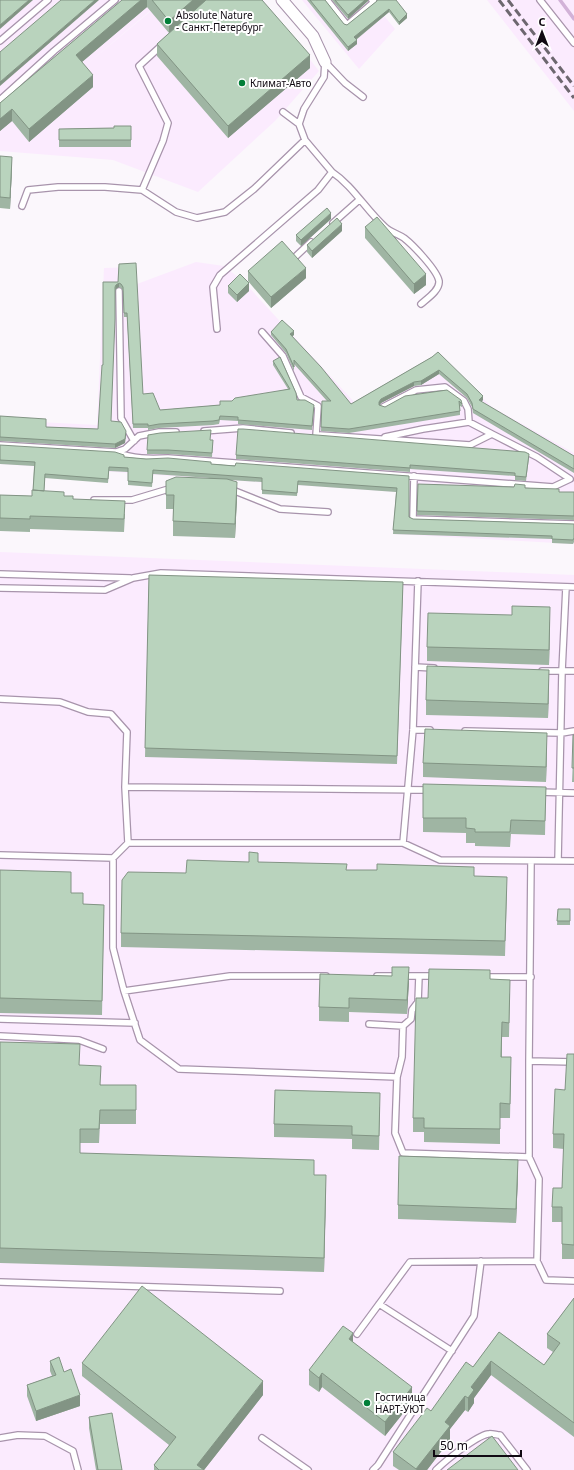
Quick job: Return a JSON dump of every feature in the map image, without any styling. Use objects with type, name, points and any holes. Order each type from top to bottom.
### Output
[{"type":"street","points":[[282,0],[313,36],[325,62]]},
{"type":"lane","points":[[0,41],[48,0]]},
{"type":"lane","points":[[0,100],[54,51],[115,0]]},
{"type":"lane","points":[[327,0],[347,25],[374,2],[372,0]]},
{"type":"lane","points":[[540,0],[574,43]]},
{"type":"lane","points":[[142,190],[163,142],[168,123],[139,66],[167,41]]},
{"type":"lane","points":[[325,62],[345,82],[363,96]]},
{"type":"lane","points":[[299,124],[304,109],[324,77],[325,62]]},
{"type":"lane","points":[[283,112],[299,124],[305,140],[332,172],[342,179],[359,200],[386,228],[405,239],[414,247],[437,274],[439,282],[438,288],[421,304]]},
{"type":"lane","points":[[22,206],[28,190],[58,187],[105,187],[142,190],[176,212],[197,218],[225,212],[254,189],[305,140]]},
{"type":"lane","points":[[217,329],[213,287],[220,275],[318,190],[332,172]]},
{"type":"lane","points":[[330,226],[359,200]]},
{"type":"lane","points":[[294,258],[318,237]]},
{"type":"lane","points":[[119,291],[121,418],[134,441]]},
{"type":"lane","points":[[262,332],[283,356],[301,397],[318,406],[316,435]]},
{"type":"lane","points":[[383,407],[416,390],[445,388],[464,401],[468,409],[469,422]]},
{"type":"lane","points":[[377,439],[423,429],[469,422],[537,457],[572,480]]},
{"type":"lane","points":[[197,431],[243,428],[294,433]]},
{"type":"lane","points":[[116,452],[125,449],[139,436],[159,432],[181,432]]},
{"type":"lane","points":[[309,434],[470,445],[492,434]]},
{"type":"lane","points":[[0,445],[116,452],[135,458],[168,458],[553,487],[572,480]]},
{"type":"lane","points":[[414,476],[413,519],[574,524]]},
{"type":"lane","points":[[88,500],[132,500],[174,487],[182,488]]},
{"type":"lane","points":[[221,488],[229,489],[280,509],[328,512]]},
{"type":"lane","points":[[0,588],[104,590],[133,578],[161,572],[574,587]]},
{"type":"lane","points":[[0,574],[133,578]]},
{"type":"lane","points":[[403,843],[413,730],[418,581]]},
{"type":"lane","points":[[558,861],[562,733],[562,671],[566,587]]},
{"type":"lane","points":[[415,667],[438,668]]},
{"type":"lane","points":[[539,670],[574,671]]},
{"type":"lane","points":[[0,699],[60,702],[88,712],[111,714],[127,732],[125,787],[128,843]]},
{"type":"lane","points":[[413,730],[436,730]]},
{"type":"lane","points":[[460,731],[562,733],[574,731]]},
{"type":"lane","points":[[125,787],[440,790]]},
{"type":"lane","points":[[536,792],[574,792]]},
{"type":"lane","points":[[397,1076],[179,1069],[140,1040],[124,991],[113,948],[113,858],[128,843],[403,843],[440,860],[531,862],[574,861]]},
{"type":"lane","points":[[0,855],[113,858]]},
{"type":"lane","points":[[531,862],[529,1156],[539,1179],[537,1261],[546,1280],[574,1281]]},
{"type":"lane","points":[[124,991],[230,976],[334,976]]},
{"type":"lane","points":[[373,976],[443,976]]},
{"type":"lane","points":[[369,1024],[403,1026],[411,1019],[412,1010],[418,1002],[419,976]]},
{"type":"lane","points":[[475,977],[530,977]]},
{"type":"lane","points":[[0,1019],[135,1023]]},
{"type":"lane","points":[[403,1026],[402,1057],[397,1076],[395,1133],[403,1153],[529,1156]]},
{"type":"lane","points":[[0,1036],[79,1040],[103,1049]]},
{"type":"lane","points":[[529,1061],[574,1062]]},
{"type":"lane","points":[[373,1470],[378,1465],[474,1316],[481,1261]]},
{"type":"lane","points":[[358,1334],[410,1262],[537,1261]]},
{"type":"lane","points":[[0,1282],[280,1291]]},
{"type":"lane","points":[[379,1304],[452,1351]]},
{"type":"lane","points":[[436,1470],[441,1464],[474,1441],[488,1434],[500,1435],[527,1470]]},
{"type":"lane","points":[[0,1438],[18,1435],[44,1436],[73,1451],[78,1470]]},
{"type":"lane","points":[[262,1438],[308,1470]]},
{"type":"shaded area","points":[[0,0],[163,0],[80,70],[164,0],[263,0],[319,71],[275,121],[198,192],[113,160],[0,151]]},
{"type":"shaded area","points":[[302,0],[371,0],[395,29],[359,69]]},
{"type":"shaded area","points":[[487,0],[574,0],[574,111]]},
{"type":"shaded area","points":[[196,262],[224,266],[244,282],[356,404],[437,355],[492,407],[574,453],[574,544],[393,534],[396,492],[0,464],[0,420],[97,425],[104,268],[136,267],[137,284]]},
{"type":"shaded area","points":[[0,552],[574,575],[574,1470],[0,1470]]},
{"type":"building","points":[[0,0],[29,0],[0,25]]},
{"type":"building","points":[[61,0],[95,0],[0,82],[0,52]]},
{"type":"building","points":[[122,0],[141,0],[76,55],[93,75],[29,129],[12,109],[0,119],[0,103]]},
{"type":"building","points":[[152,0],[193,0],[169,21]]},
{"type":"building","points":[[206,0],[262,0],[310,55],[228,126],[157,44]]},
{"type":"building","points":[[310,0],[325,0],[344,24],[347,25],[377,0],[396,0],[407,14],[399,22],[389,9],[354,37],[357,40],[348,47]]},
{"type":"building","points":[[335,0],[365,0],[348,15]]},
{"type":"building","points":[[114,126],[131,126],[131,140],[59,140],[59,129],[114,128]]},
{"type":"building","points":[[0,156],[12,157],[10,198],[0,197]]},
{"type":"building","points":[[327,208],[331,213],[301,240],[296,235]]},
{"type":"building","points":[[377,217],[426,274],[414,284],[365,227]]},
{"type":"building","points":[[337,218],[342,224],[312,251],[307,245]]},
{"type":"building","points":[[282,241],[306,268],[271,297],[248,271]]},
{"type":"building","points":[[136,263],[143,394],[153,393],[160,410],[220,405],[220,401],[232,401],[235,398],[290,389],[273,361],[280,357],[296,393],[297,400],[305,400],[314,405],[312,426],[238,420],[238,417],[220,416],[219,420],[213,421],[148,426],[148,424],[133,424],[127,313],[124,313],[123,287],[119,283],[115,287],[111,421],[121,422],[126,431],[125,439],[115,444],[0,437],[0,416],[46,419],[46,427],[98,429],[103,365],[103,282],[118,282],[119,264]]},
{"type":"building","points":[[240,274],[249,283],[237,295],[228,286]]},
{"type":"building","points":[[282,320],[294,331],[290,334],[321,367],[351,404],[432,357],[438,352],[483,396],[479,400],[574,456],[574,469],[473,409],[472,403],[467,394],[439,370],[421,381],[414,382],[381,399],[379,405],[385,407],[405,396],[447,390],[461,400],[462,404],[459,401],[460,411],[349,429],[321,427],[322,401],[331,401],[294,360],[294,367],[286,349],[271,332]]},
{"type":"building","points":[[238,429],[525,452],[529,454],[526,477],[515,476],[515,473],[410,465],[410,468],[236,455]]},
{"type":"building","points":[[211,430],[210,440],[213,440],[212,453],[147,450],[148,435]]},
{"type":"building","points":[[0,445],[115,452],[124,455],[124,457],[146,459],[168,458],[235,466],[236,463],[409,476],[409,517],[413,519],[574,524],[574,538],[573,540],[552,539],[552,536],[393,530],[397,488],[298,481],[297,493],[262,490],[262,478],[153,470],[152,483],[128,481],[128,468],[109,467],[108,479],[45,474],[44,491],[33,490],[35,462],[0,460]]},
{"type":"building","points":[[176,477],[227,479],[237,482],[235,524],[173,521],[174,495],[166,495],[166,481]]},
{"type":"building","points":[[418,484],[514,487],[515,484],[525,485],[525,488],[559,489],[559,492],[574,492],[574,516],[417,511]]},
{"type":"building","points":[[32,490],[64,492],[64,496],[73,496],[73,499],[125,501],[124,519],[30,516],[30,519],[0,518],[0,495],[32,496]]},
{"type":"building","points":[[149,575],[403,582],[397,756],[145,748]]},
{"type":"building","points":[[512,606],[550,607],[549,650],[427,647],[428,613],[512,615]]},
{"type":"building","points":[[427,666],[549,670],[548,704],[426,700]]},
{"type":"building","points":[[425,729],[547,733],[546,767],[423,763]]},
{"type":"building","points":[[573,735],[574,768],[572,768]]},
{"type":"building","points":[[423,784],[546,787],[545,821],[511,820],[510,832],[475,832],[475,829],[466,828],[466,818],[423,818]]},
{"type":"building","points":[[249,852],[258,853],[258,862],[347,864],[346,870],[377,870],[377,864],[474,867],[474,876],[507,877],[505,941],[121,933],[122,880],[128,872],[186,873],[187,860],[249,862]]},
{"type":"building","points":[[0,870],[71,872],[71,893],[83,893],[83,904],[104,905],[102,1001],[0,998]]},
{"type":"building","points":[[558,909],[570,909],[570,921],[557,921]]},
{"type":"building","points":[[392,967],[409,967],[407,1000],[349,998],[349,1008],[319,1007],[320,974],[392,976]]},
{"type":"building","points":[[429,969],[490,970],[490,979],[510,980],[509,1023],[502,1022],[501,1057],[511,1057],[510,1104],[500,1103],[500,1129],[424,1128],[424,1118],[413,1118],[416,998],[428,998]]},
{"type":"building","points":[[0,1042],[80,1044],[79,1065],[101,1066],[100,1085],[136,1085],[136,1110],[100,1110],[99,1129],[80,1129],[80,1153],[314,1160],[314,1175],[326,1175],[324,1258],[0,1248]]},
{"type":"building","points":[[567,1054],[574,1054],[574,1245],[562,1244],[562,1207],[552,1207],[553,1188],[562,1188],[564,1134],[553,1134],[555,1089],[565,1090]]},
{"type":"building","points":[[275,1090],[380,1093],[379,1136],[352,1135],[352,1126],[274,1124]]},
{"type":"building","points":[[399,1156],[518,1160],[516,1209],[398,1205]]},
{"type":"building","points":[[142,1286],[263,1381],[197,1465],[204,1470],[159,1470],[154,1465],[176,1437],[82,1363]]},
{"type":"building","points":[[574,1298],[574,1423],[491,1361],[471,1387],[474,1390],[468,1398],[465,1396],[445,1422],[450,1426],[416,1469],[393,1452],[427,1408],[431,1411],[466,1362],[473,1367],[499,1332],[544,1365],[560,1343],[547,1334]]},
{"type":"building","points":[[343,1326],[353,1333],[349,1339],[412,1387],[385,1422],[322,1373],[319,1378],[309,1370]]},
{"type":"building","points":[[59,1357],[64,1372],[71,1369],[80,1395],[36,1411],[27,1385],[56,1375],[50,1361]]},
{"type":"building","points":[[112,1413],[122,1470],[98,1470],[89,1417]]},
{"type":"building","points":[[492,1436],[518,1470],[447,1470]]},
{"type":"waterway","points":[[560,0],[574,19]]},
{"type":"railway","points":[[499,0],[574,98]]},
{"type":"railway","points":[[508,0],[574,86]]},
{"type":"place","name":"Absolute Nature - Санкт-Петербург","points":[[168,21]]},
{"type":"place","name":"Климат-Авто","points":[[242,83]]},
{"type":"place","name":"Гостиница НАРТ-УЮТ","points":[[367,1403]]}]
